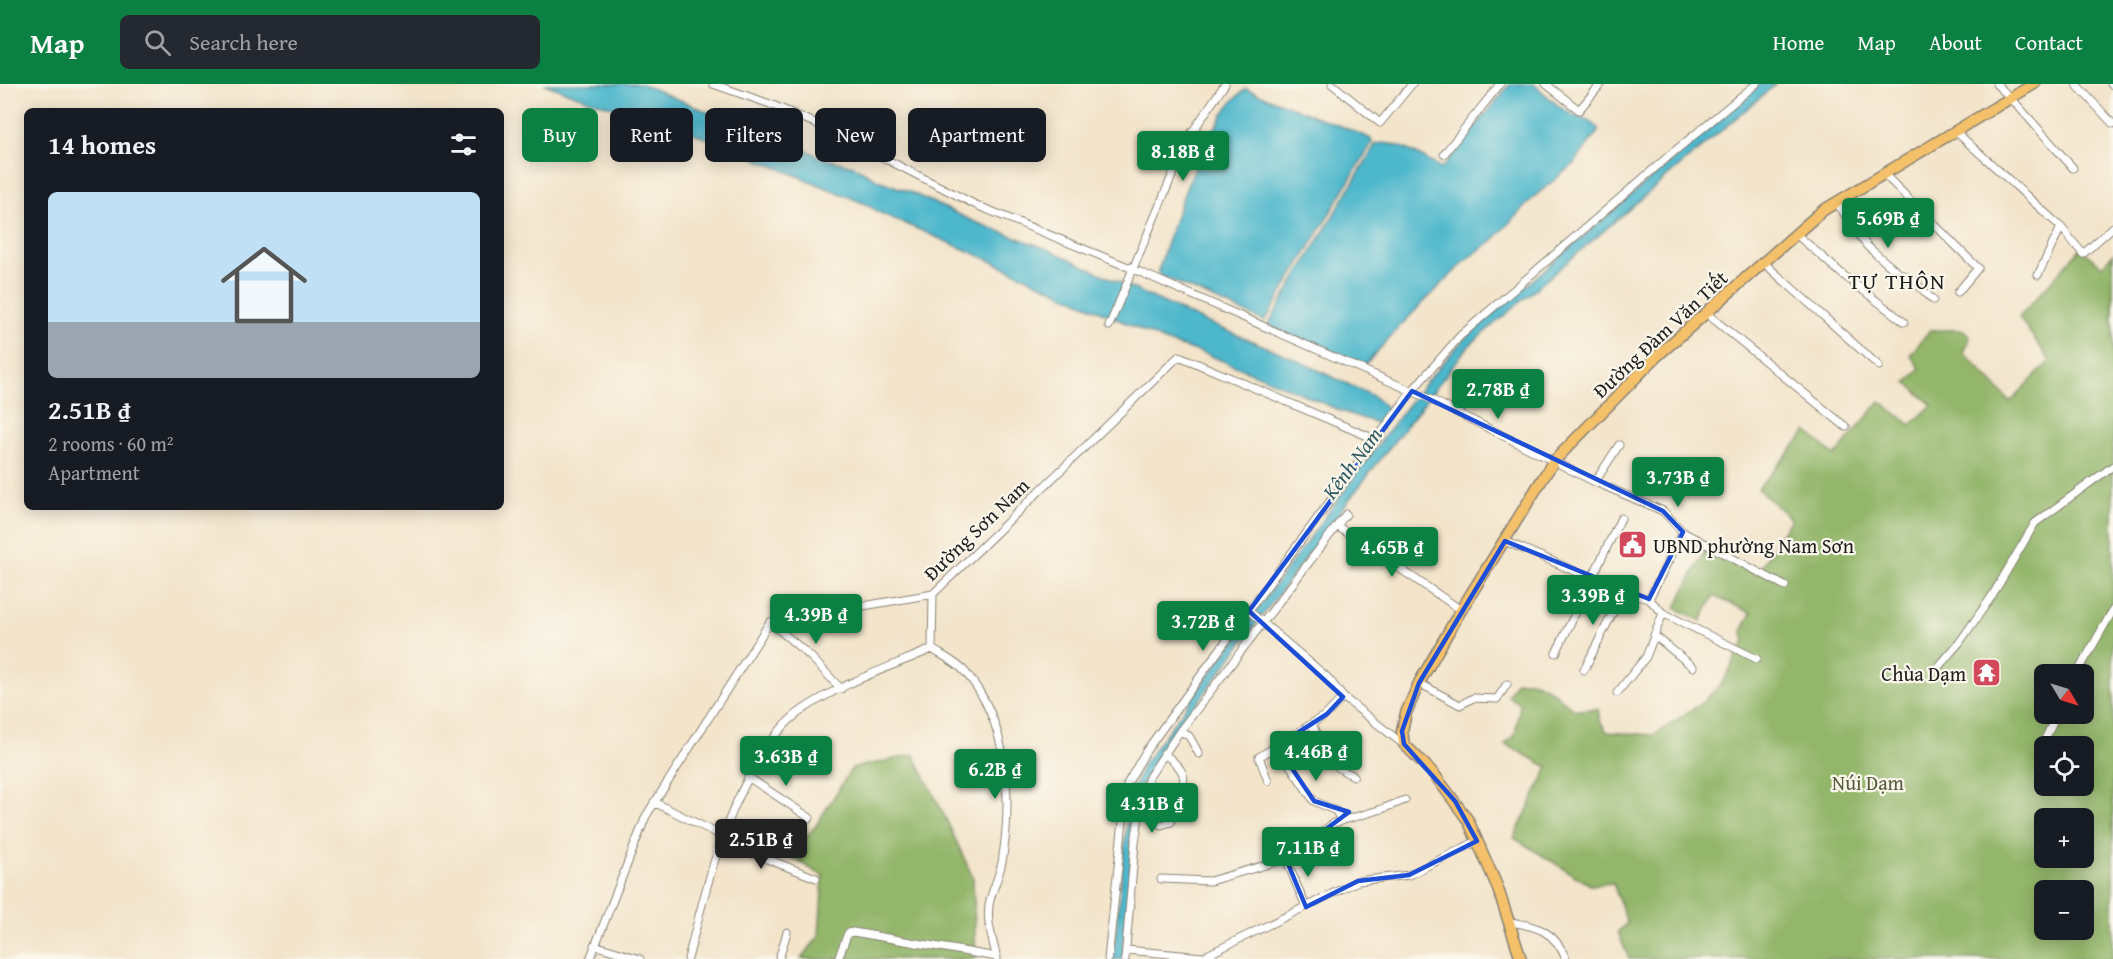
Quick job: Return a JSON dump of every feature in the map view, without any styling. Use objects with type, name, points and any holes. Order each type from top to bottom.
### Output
[{"type":"main road","name":"Đường Đàm Văn Tiết","points":[[1404,744],[1402,731],[1419,683],[1461,610],[1553,462],[1656,356],[1822,211],[2034,84]]},
{"type":"main road","points":[[1404,744],[1434,774],[1468,820],[1497,886],[1521,959]]},
{"type":"street","points":[[713,84],[817,124],[976,205],[1432,400],[1553,462],[1663,511],[1683,532],[1785,586]]},
{"type":"street","points":[[1109,326],[1191,134],[1225,84]]},
{"type":"street","points":[[1332,84],[1380,123],[1412,84]]},
{"type":"street","points":[[1444,154],[1500,84]]},
{"type":"street","points":[[1546,84],[1579,110],[1600,84]]},
{"type":"street","points":[[1108,959],[1124,798],[1129,778],[1146,750],[1412,391],[1470,326],[1756,84]]},
{"type":"street","points":[[1996,84],[2073,168]]},
{"type":"street","points":[[2076,84],[2113,124]]},
{"type":"street","points":[[1955,131],[2061,227],[2083,254],[2113,227]]},
{"type":"street","points":[[1883,173],[1978,268],[1958,292]]},
{"type":"street","points":[[1836,202],[1867,246],[1897,272],[1912,279],[1933,300]]},
{"type":"street","points":[[2038,275],[2061,227]]},
{"type":"street","points":[[1796,234],[1842,274],[1904,322]]},
{"type":"street","points":[[1764,263],[1879,366]]},
{"type":"street","points":[[1706,313],[1846,427]]},
{"type":"street","name":"Đường Sơn Nam","points":[[770,622],[933,594],[1179,356],[1377,440]]},
{"type":"street","points":[[1595,482],[1619,445]]},
{"type":"street","points":[[1939,666],[1959,643],[1992,596],[2035,523],[2113,466]]},
{"type":"street","points":[[1125,959],[1140,808],[1149,777],[1180,731],[1346,514]]},
{"type":"street","points":[[1556,653],[1621,518]]},
{"type":"street","points":[[1337,526],[1461,610]]},
{"type":"street","points":[[1649,598],[1683,532]]},
{"type":"street","points":[[1505,542],[1623,592],[1649,598],[1663,613],[1756,659]]},
{"type":"street","points":[[1584,670],[1623,592]]},
{"type":"street","points":[[932,649],[933,594]]},
{"type":"street","points":[[2082,664],[2113,610]]},
{"type":"street","points":[[1249,611],[1328,678],[1343,697],[1404,744]]},
{"type":"street","points":[[1617,693],[1646,657],[1663,613]]},
{"type":"street","points":[[590,959],[646,816],[770,622],[811,657],[841,689]]},
{"type":"street","points":[[1654,635],[1693,667]]},
{"type":"street","points":[[688,959],[713,862],[722,837],[748,777],[767,747],[783,727],[801,711],[841,689],[932,649]]},
{"type":"street","points":[[838,959],[844,938],[848,933],[853,932],[997,958],[990,928],[990,902],[1002,864],[1008,789],[1000,740],[992,716],[970,678],[964,671],[932,649]]},
{"type":"street","points":[[1419,683],[1461,705],[1473,698],[1497,699],[1508,684]]},
{"type":"street","points":[[1268,781],[1259,757],[1327,714],[1343,697]]},
{"type":"street","points":[[1312,724],[1331,761],[1340,771],[1354,777]]},
{"type":"street","points":[[1180,731],[1189,736],[1199,754]]},
{"type":"street","points":[[1276,746],[1314,801],[1336,811],[1341,821]]},
{"type":"street","points":[[1164,753],[1183,772],[1185,778],[1183,784]]},
{"type":"street","points":[[748,777],[810,818]]},
{"type":"street","points":[[1161,879],[1210,881],[1287,859],[1334,823],[1405,800]]},
{"type":"street","points":[[654,802],[722,837],[736,847],[816,878]]},
{"type":"street","points":[[1140,808],[1161,825],[1171,822]]},
{"type":"street","points":[[1126,950],[1203,957],[1358,881],[1409,875],[1477,841]]},
{"type":"street","points":[[1287,859],[1306,907]]},
{"type":"street","points":[[1510,922],[1533,925],[1545,931],[1562,948],[1566,959]]},
{"type":"street","points":[[779,959],[787,932]]},
{"type":"street","points":[[594,945],[640,959]]},
{"type":"highlighted area","points":[[1412,391],[1663,511],[1683,532],[1649,599],[1505,541],[1419,683],[1402,731],[1404,744],[1455,801],[1477,841],[1409,875],[1358,881],[1306,907],[1286,859],[1349,812],[1314,801],[1277,746],[1327,714],[1343,697],[1249,611]]},
{"type":"green space","name":"Núi Dạm","points":[[2080,249],[2102,266],[2113,254],[2113,959],[1629,959],[1618,932],[1627,923],[1613,883],[1590,885],[1514,838],[1548,767],[1505,744],[1515,735],[1520,704],[1508,696],[1516,682],[1540,684],[1575,710],[1598,709],[1600,721],[1607,732],[1654,735],[1703,702],[1723,682],[1745,640],[1742,631],[1751,613],[1714,596],[1701,621],[1676,608],[1706,548],[1757,574],[1791,519],[1758,489],[1807,431],[1835,456],[1880,401],[1911,425],[1932,405],[1907,383],[1920,368],[1910,355],[1930,330],[1963,330],[1970,335],[1969,342],[1963,351],[2010,402],[2050,361],[2019,317]]},
{"type":"green space","points":[[914,755],[973,878],[976,959],[801,959],[819,936],[823,876],[788,855],[815,827],[852,768]]},
{"type":"water","points":[[544,84],[642,84],[705,111],[705,138],[693,133],[693,108],[615,108]]},
{"type":"water","points":[[1510,84],[1534,84],[1564,110],[1597,127],[1599,130],[1574,164],[1535,196],[1493,240],[1465,261],[1365,365],[1362,366],[1269,326],[1376,144],[1393,144],[1442,168]]},
{"type":"water","name":"Kênh Nam","points":[[1761,84],[1776,84],[1462,354],[1348,501],[1160,753],[1138,794],[1122,959],[1113,959],[1129,800],[1142,766],[1403,411],[1465,338]]},
{"type":"water","points":[[1246,89],[1363,135],[1371,139],[1372,143],[1264,321],[1159,275],[1159,268],[1187,185],[1217,124],[1225,111]]},
{"type":"water","points":[[803,148],[815,154],[815,162],[838,162],[854,166],[878,180],[975,222],[1050,250],[1373,396],[1388,409],[1387,419],[1380,424],[1343,412],[1206,354],[1167,342],[878,212],[868,205],[764,162],[803,162]]},
{"type":"place","name":"UBND phường Nam Sơn","points":[[1632,545]]},
{"type":"place","name":"Chùa Dạm","points":[[1987,673]]},
{"type":"district","name":"TỰ THÔN","points":[[1897,281]]}]
